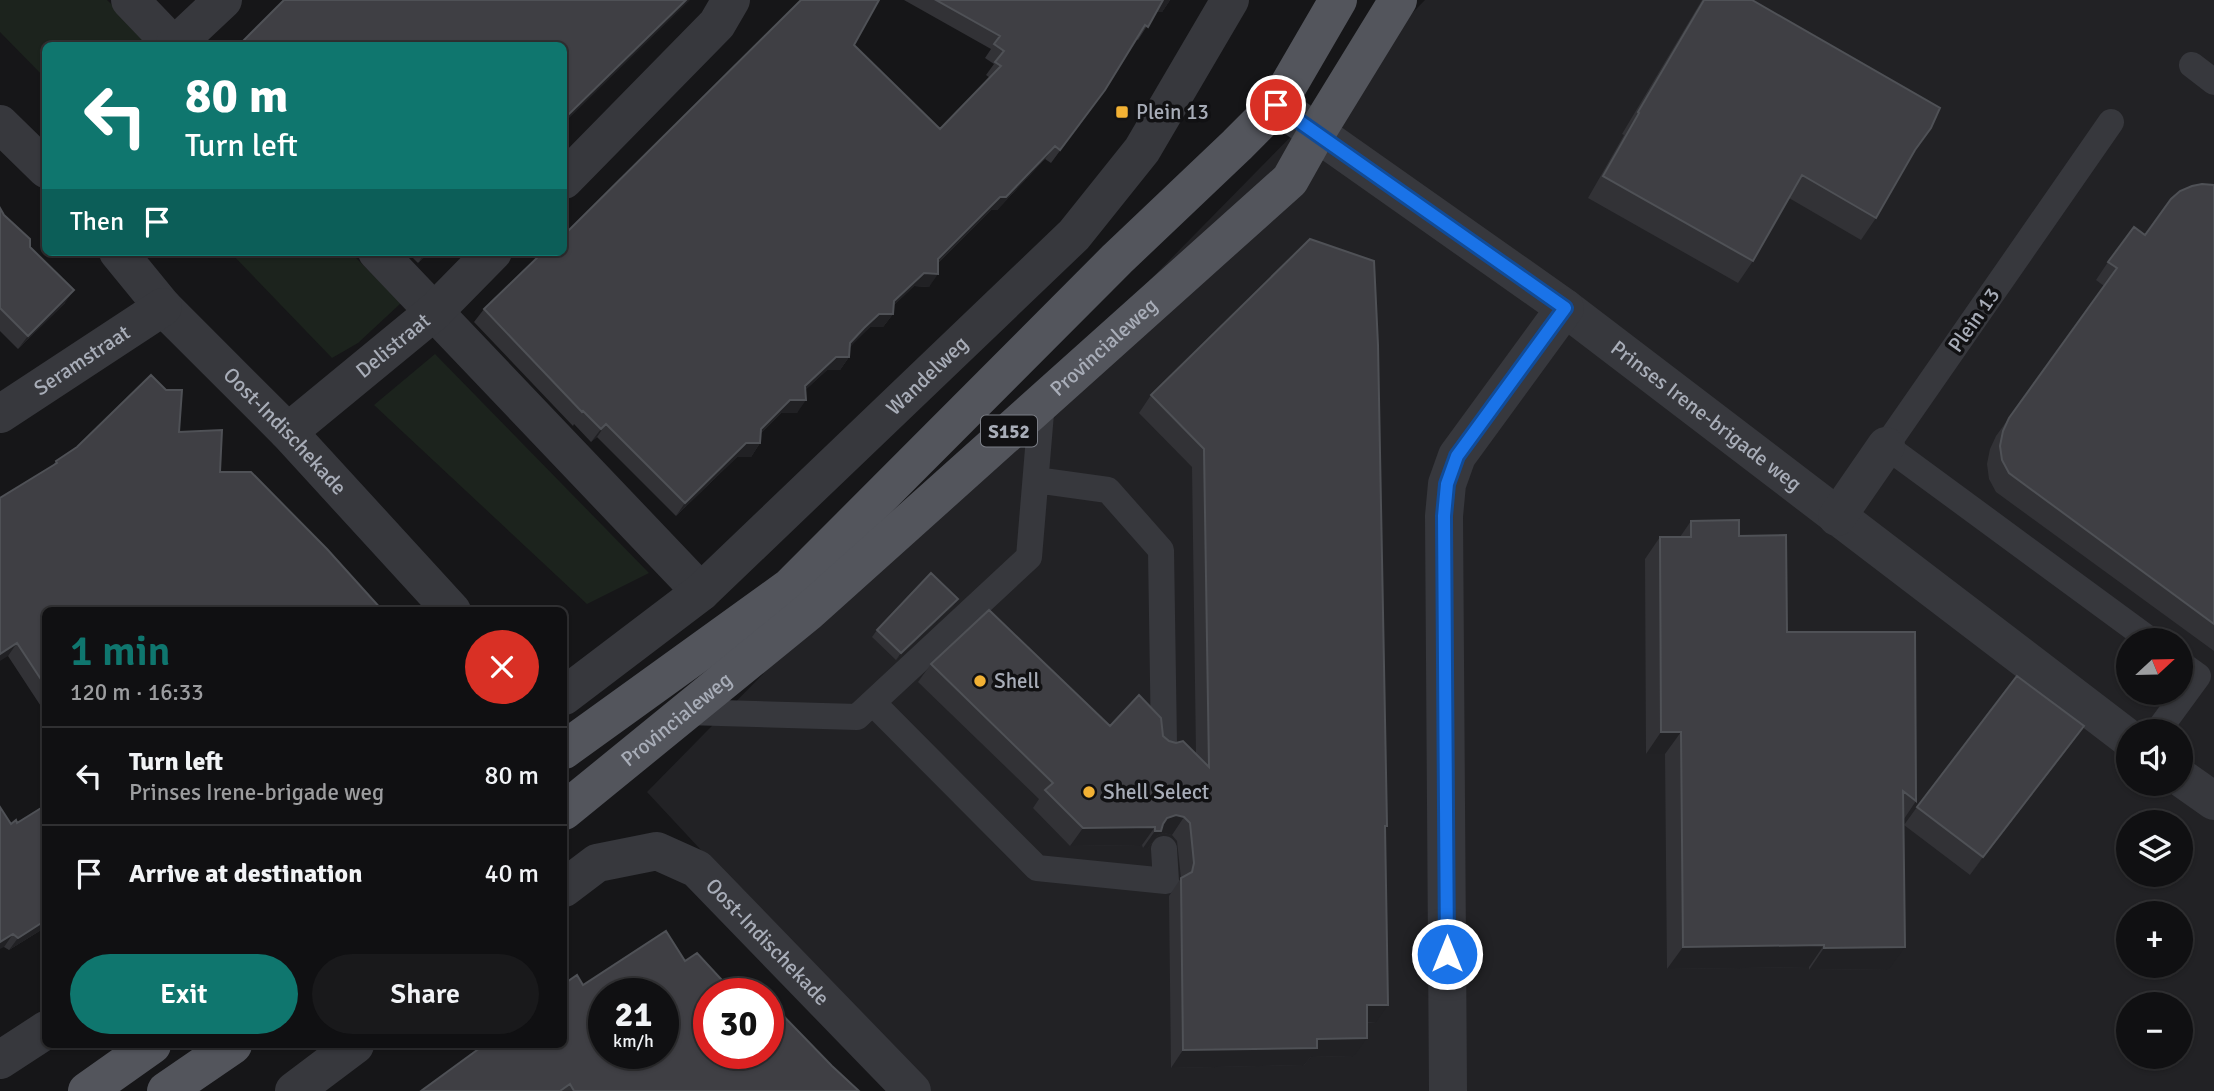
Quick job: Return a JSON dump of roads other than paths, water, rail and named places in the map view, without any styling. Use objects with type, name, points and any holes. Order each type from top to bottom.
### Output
[{"type":"main road","name":"Provincialeweg","points":[[567,748],[790,587],[1117,259],[1276,105],[1338,0]]},
{"type":"main road","name":"Provincialeweg","points":[[567,809],[807,613],[1290,180],[1398,0]]},
{"type":"main road","points":[[87,1091],[148,1048]]},
{"type":"main road","points":[[166,1091],[229,1048]]},
{"type":"street","points":[[130,0],[171,42]]},
{"type":"street","points":[[177,42],[223,0]]},
{"type":"street","points":[[567,177],[717,24],[731,0]]},
{"type":"street","name":"Wandelweg","points":[[567,694],[701,592],[1074,235],[1142,150],[1230,0]]},
{"type":"street","name":"Prinses Irene-brigade weg","points":[[1276,105],[1565,308],[2116,729]]},
{"type":"street","points":[[0,124],[42,166]]},
{"type":"street","name":"Oost-Indischekade","points":[[121,256],[163,307],[288,432],[448,607]]},
{"type":"street","points":[[381,256],[701,592]]},
{"type":"street","name":"Delistraat","points":[[288,432],[435,311],[489,256]]},
{"type":"street","name":"Seramstraat","points":[[0,414],[163,307]]},
{"type":"street","points":[[1448,1091],[1444,516],[1447,484],[1457,456],[1565,308]]},
{"type":"street","name":"Plein 13","points":[[1837,517],[1886,446]]},
{"type":"street","points":[[2193,787],[2214,802]]},
{"type":"street","name":"Oost-Indischekade","points":[[567,886],[597,863],[657,851],[697,869],[912,1091]]},
{"type":"street","points":[[0,1060],[42,1033]]},
{"type":"street","points":[[294,1091],[351,1048]]},
{"type":"lane","points":[[2192,65],[2214,82]]},
{"type":"lane","name":"Plein 13","points":[[1886,446],[2111,122]]},
{"type":"lane","points":[[686,712],[857,717],[1029,557],[1042,401]]},
{"type":"lane","points":[[1886,446],[2134,628]]},
{"type":"lane","points":[[1036,480],[1108,490],[1161,550],[1164,745]]},
{"type":"lane","points":[[873,703],[1037,868],[1166,881],[1164,849]]},
{"type":"place","name":"Plein 13","points":[[1122,112]]},
{"type":"place","name":"Shell","points":[[980,681]]},
{"type":"place","name":"Shell Select","points":[[1089,792]]}]
